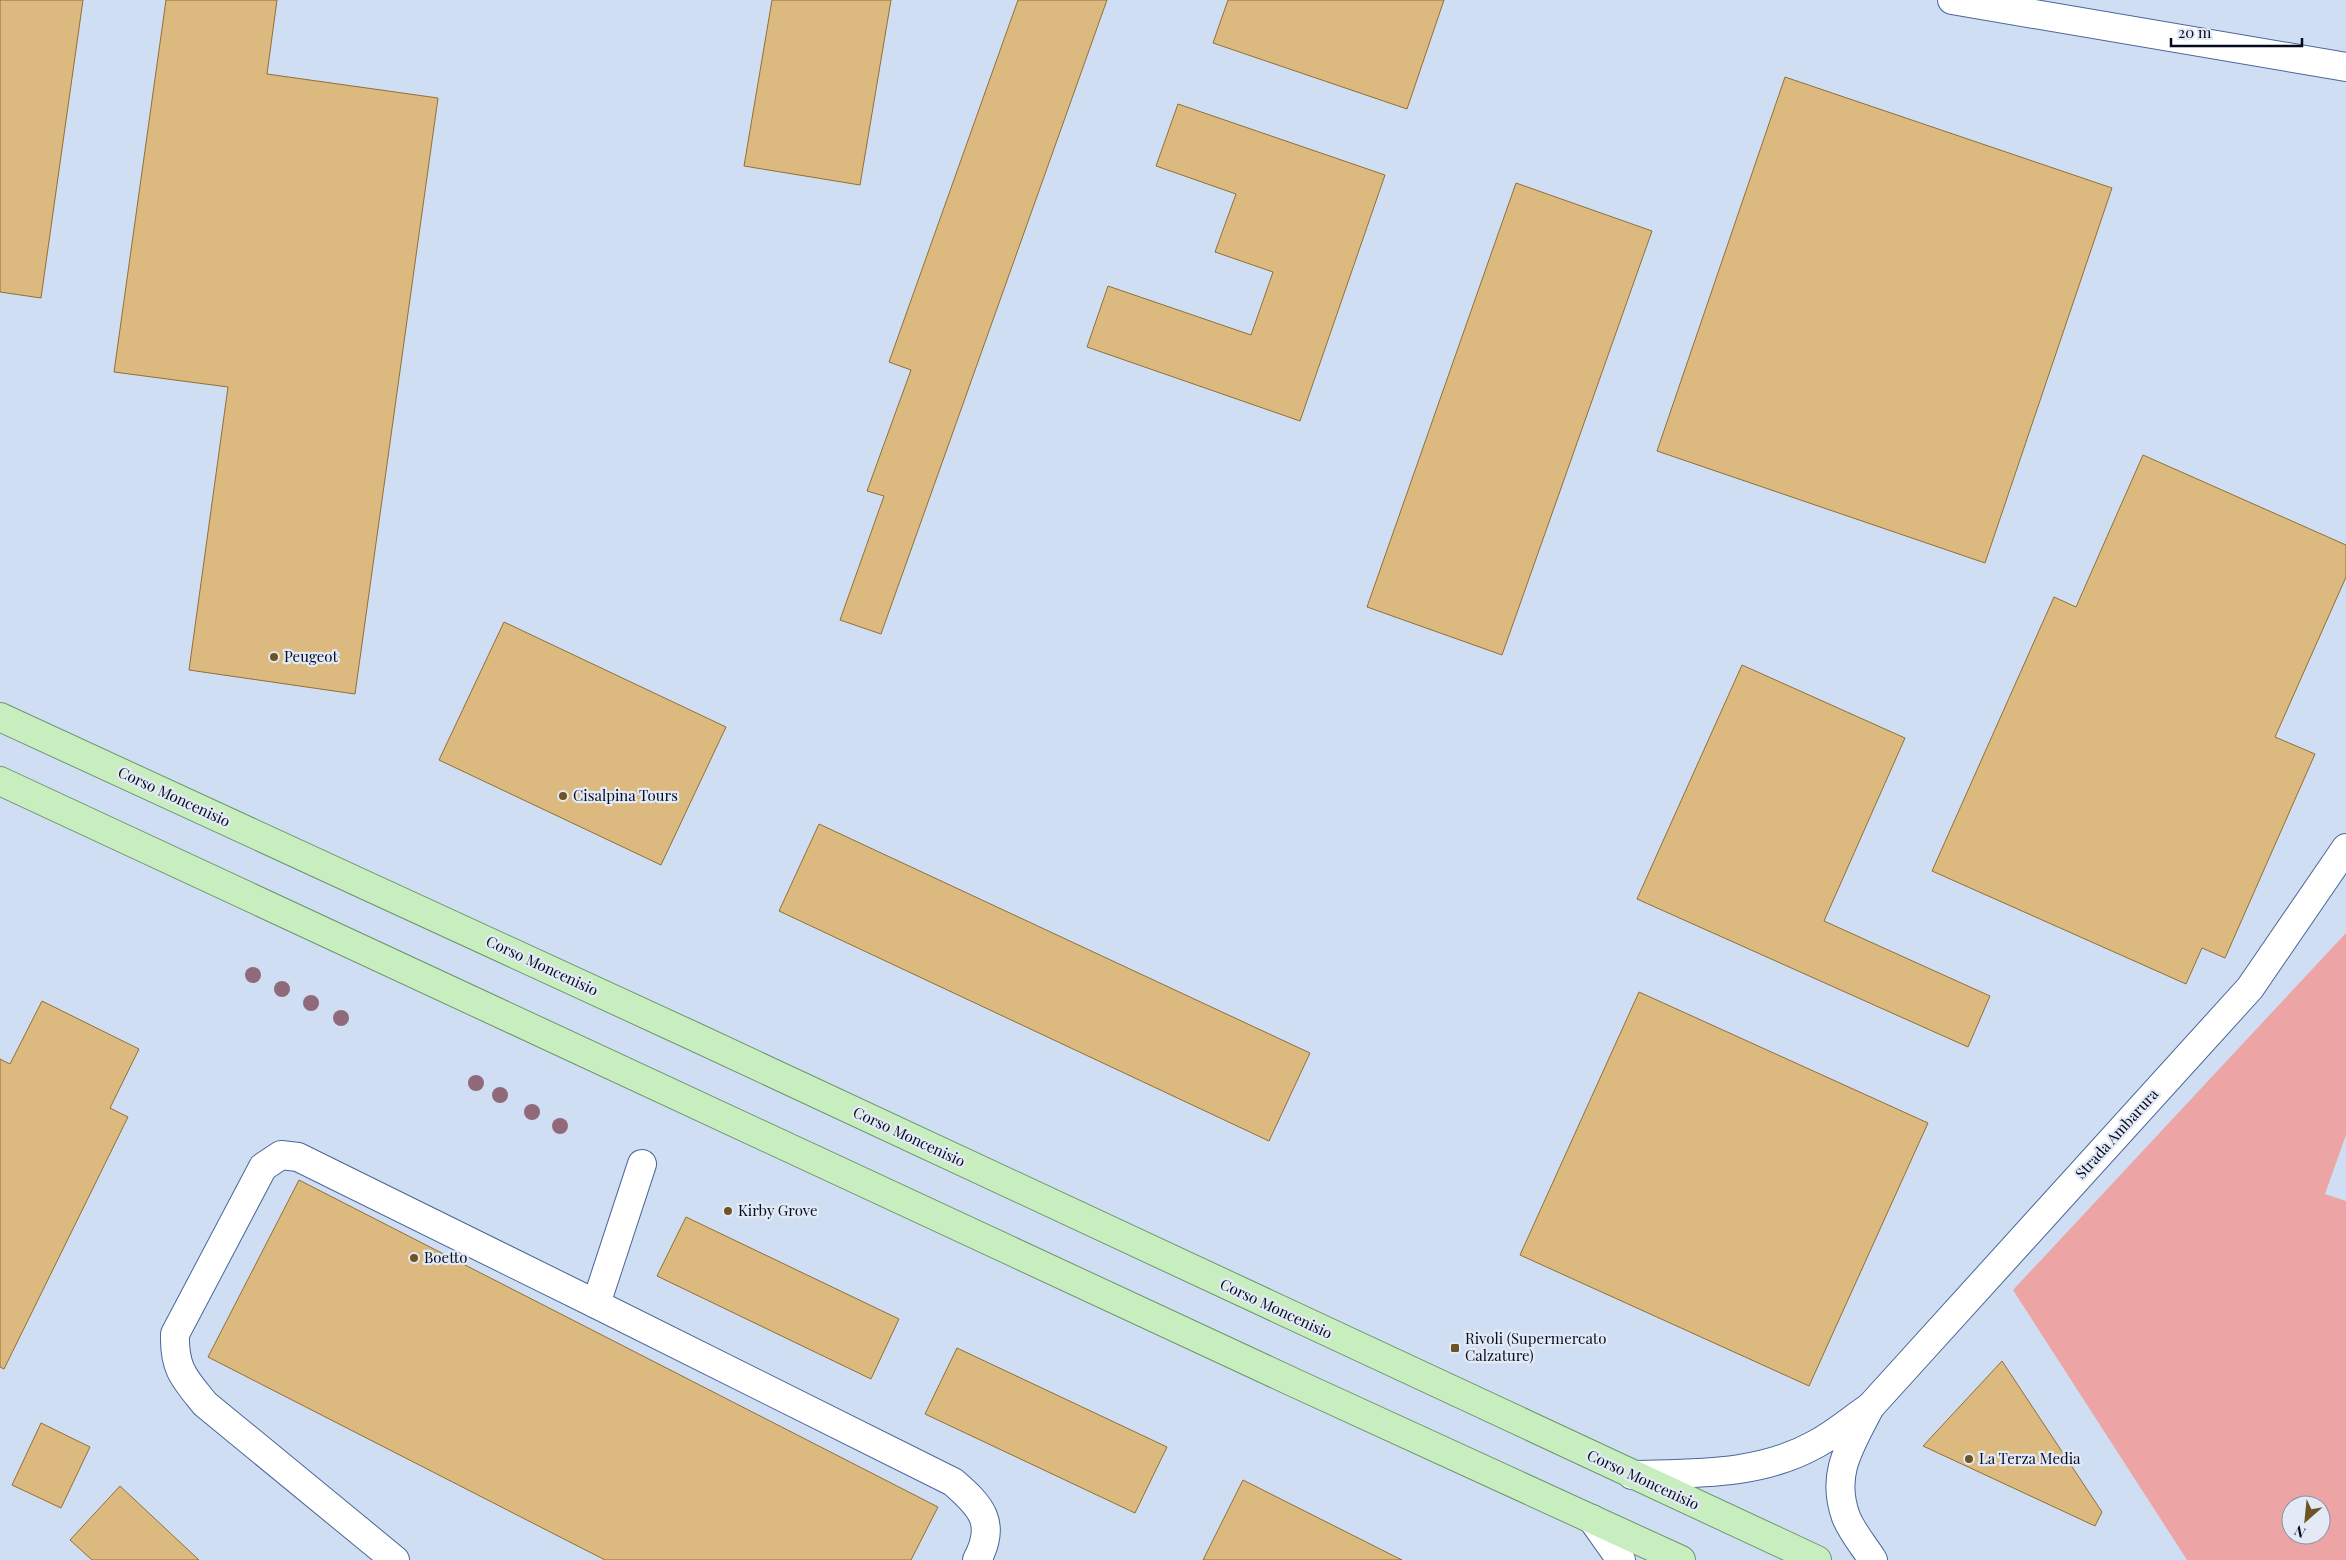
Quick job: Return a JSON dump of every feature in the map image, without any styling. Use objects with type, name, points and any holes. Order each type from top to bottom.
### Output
[{"type":"main road","name":"Corso Moncenisio","points":[[0,718],[700,1039],[1817,1560]]},
{"type":"main road","points":[[0,781],[1297,1384],[1681,1560]]},
{"type":"street","points":[[1952,0],[2346,67]]},
{"type":"street","name":"Strada Ambarura","points":[[1632,1475],[1720,1473],[1769,1464],[1816,1444],[1870,1407],[2250,988],[2346,848]]},
{"type":"street","points":[[396,1560],[205,1404],[181,1375],[174,1351],[175,1334],[263,1167],[281,1156],[298,1157],[953,1482],[977,1503],[987,1528],[977,1560]]},
{"type":"street","points":[[596,1304],[642,1164]]},
{"type":"street","name":"Strada Ambarura","points":[[1870,1407],[1843,1461],[1838,1488],[1847,1518],[1873,1560]]},
{"type":"street","points":[[1592,1519],[1621,1560]]},
{"type":"shaded area","points":[[2346,933],[2346,1135],[2325,1194],[2346,1201],[2346,1560],[2187,1560],[2013,1290]]},
{"type":"building","points":[[0,0],[83,0],[41,298],[0,292]]},
{"type":"building","points":[[166,0],[277,0],[267,74],[438,98],[355,694],[189,670],[228,387],[114,372]]},
{"type":"building","points":[[772,0],[891,0],[860,185],[744,166]]},
{"type":"building","points":[[1018,0],[1107,0],[881,634],[840,620],[884,496],[867,491],[911,370],[889,362]]},
{"type":"building","points":[[1228,0],[1444,0],[1407,109],[1213,43]]},
{"type":"building","points":[[1785,77],[2112,188],[1985,563],[1657,451]]},
{"type":"building","points":[[1178,104],[1385,175],[1300,421],[1087,347],[1108,286],[1251,335],[1273,272],[1215,252],[1236,194],[1156,166]]},
{"type":"building","points":[[1516,183],[1652,231],[1502,655],[1367,607]]},
{"type":"building","points":[[2143,455],[2346,545],[2346,577],[2275,737],[2315,754],[2225,958],[2202,948],[2186,984],[1932,871],[2054,597],[2076,607]]},
{"type":"building","points":[[504,622],[726,727],[661,865],[439,760]]},
{"type":"building","points":[[1742,665],[1905,738],[1824,921],[1990,996],[1968,1047],[1637,899]]},
{"type":"building","points":[[819,824],[1310,1053],[1269,1141],[779,911]]},
{"type":"building","points":[[1639,992],[1928,1123],[1809,1386],[1520,1255]]},
{"type":"building","points":[[42,1001],[139,1049],[110,1108],[128,1117],[4,1369],[0,1367],[0,1059],[10,1064]]},
{"type":"building","points":[[299,1180],[938,1507],[911,1560],[605,1560],[208,1357]]},
{"type":"building","points":[[686,1217],[899,1319],[871,1379],[657,1276]]},
{"type":"building","points":[[957,1348],[1167,1447],[1135,1513],[925,1414]]},
{"type":"building","points":[[2002,1361],[2102,1512],[2095,1526],[1923,1446]]},
{"type":"building","points":[[41,1423],[90,1447],[61,1508],[12,1485]]},
{"type":"building","points":[[1243,1480],[1388,1553],[1402,1560],[1203,1560]]},
{"type":"building","points":[[120,1486],[199,1560],[92,1560],[70,1540]]},
{"type":"place","name":"Peugeot","points":[[274,657]]},
{"type":"place","name":"Cisalpina Tours","points":[[563,796]]},
{"type":"place","name":"Kirby Grove","points":[[728,1211]]},
{"type":"place","name":"Boetto","points":[[414,1258]]},
{"type":"place","name":"Rivoli (Supermercato Calzature)","points":[[1455,1348]]},
{"type":"place","name":"La Terza Media","points":[[1969,1459]]}]
